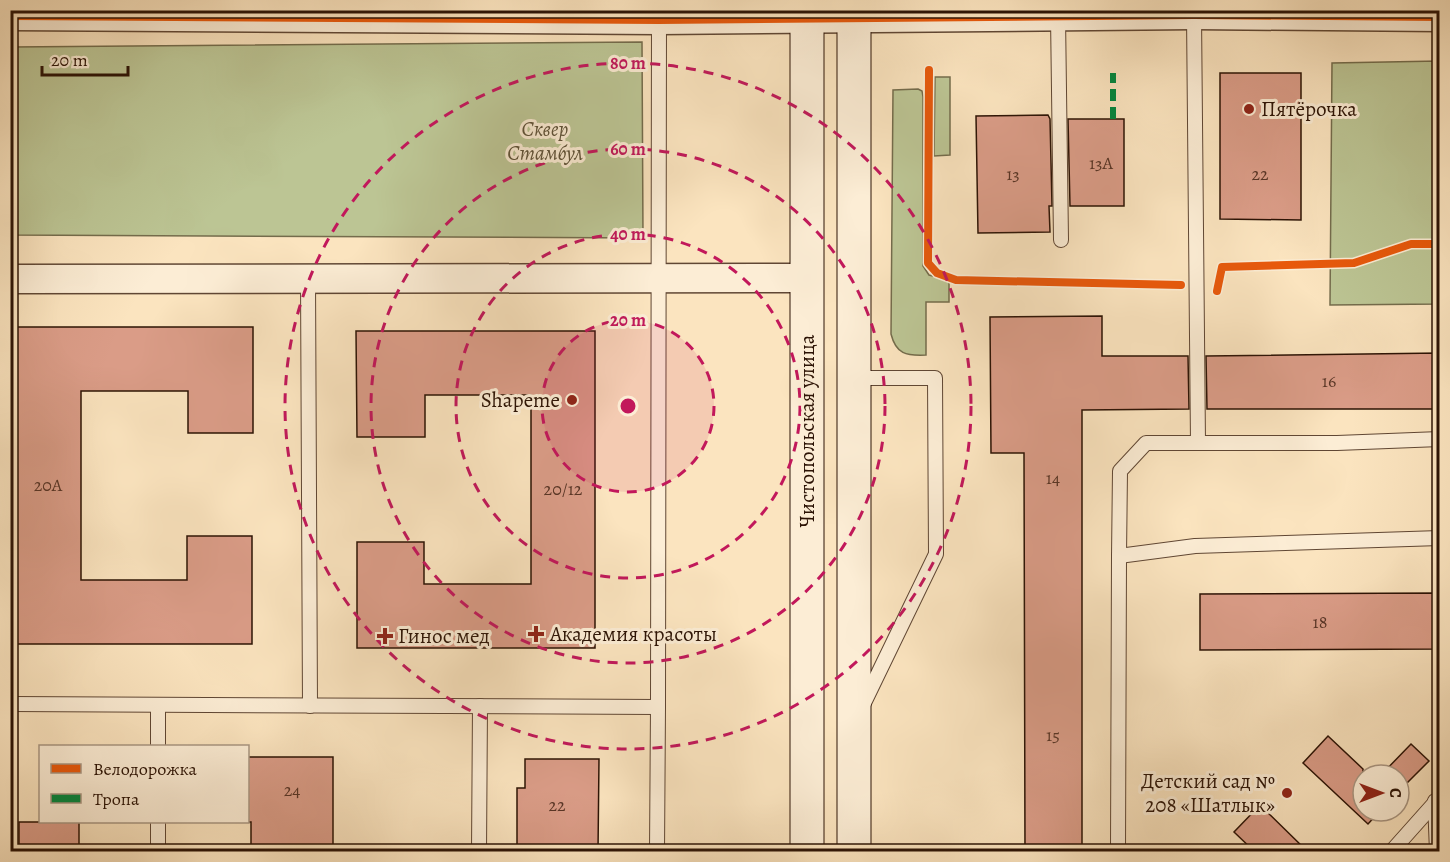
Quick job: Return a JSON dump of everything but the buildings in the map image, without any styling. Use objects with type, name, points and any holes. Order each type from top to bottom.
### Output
[{"type":"main road","name":"Чистопольская улица","points":[[806,15],[807,852]]},
{"type":"main road","points":[[854,15],[854,852]]},
{"type":"street","points":[[10,16],[1058,16],[1404,13],[1440,17]]},
{"type":"street","points":[[10,279],[807,278]]},
{"type":"lane","points":[[657,852],[659,15]]},
{"type":"lane","points":[[1194,15],[1198,443]]},
{"type":"lane","points":[[1058,16],[1061,240]]},
{"type":"lane","points":[[308,279],[310,706]]},
{"type":"lane","points":[[854,378],[935,378],[936,554],[854,725]]},
{"type":"lane","points":[[1118,852],[1120,471],[1146,443],[1337,443],[1440,440]]},
{"type":"lane","points":[[1119,556],[1195,546],[1440,538]]},
{"type":"lane","points":[[10,704],[658,707]]},
{"type":"lane","points":[[158,705],[158,745]]},
{"type":"lane","points":[[479,852],[480,706]]},
{"type":"lane","points":[[1391,852],[1437,799]]},
{"type":"lane","points":[[1437,799],[1437,852]]},
{"type":"lane","points":[[158,823],[158,852]]},
{"type":"green space","name":"Сквер Стамбул","points":[[642,42],[643,238],[11,235],[11,47]]},
{"type":"green space","points":[[1439,61],[1439,304],[1330,305],[1332,63]]},
{"type":"green space","points":[[935,77],[950,77],[950,155],[934,156]]},
{"type":"green space","points":[[918,89],[922,91],[923,97],[923,266],[929,275],[949,280],[949,302],[926,302],[926,355],[907,354],[899,350],[891,334],[893,90]]},
{"type":"marked path","points":[[1113,73],[1113,119]]},
{"type":"cycle path","points":[[10,16],[659,20],[1194,15],[1440,17]]},
{"type":"cycle path","points":[[929,70],[928,263],[937,273],[956,280],[1181,285]]},
{"type":"cycle path","points":[[1217,291],[1222,267],[1354,263],[1411,244],[1440,244]]},
{"type":"place","name":"Пятёрочка","points":[[1249,109]]},
{"type":"place","name":"Shapeme","points":[[572,400]]},
{"type":"place","name":"Академия красоты","points":[[536,634]]},
{"type":"place","name":"Гинос мед","points":[[385,636]]},
{"type":"place","name":"Детский сад № 208 «Шатлык»","points":[[1287,793]]}]
